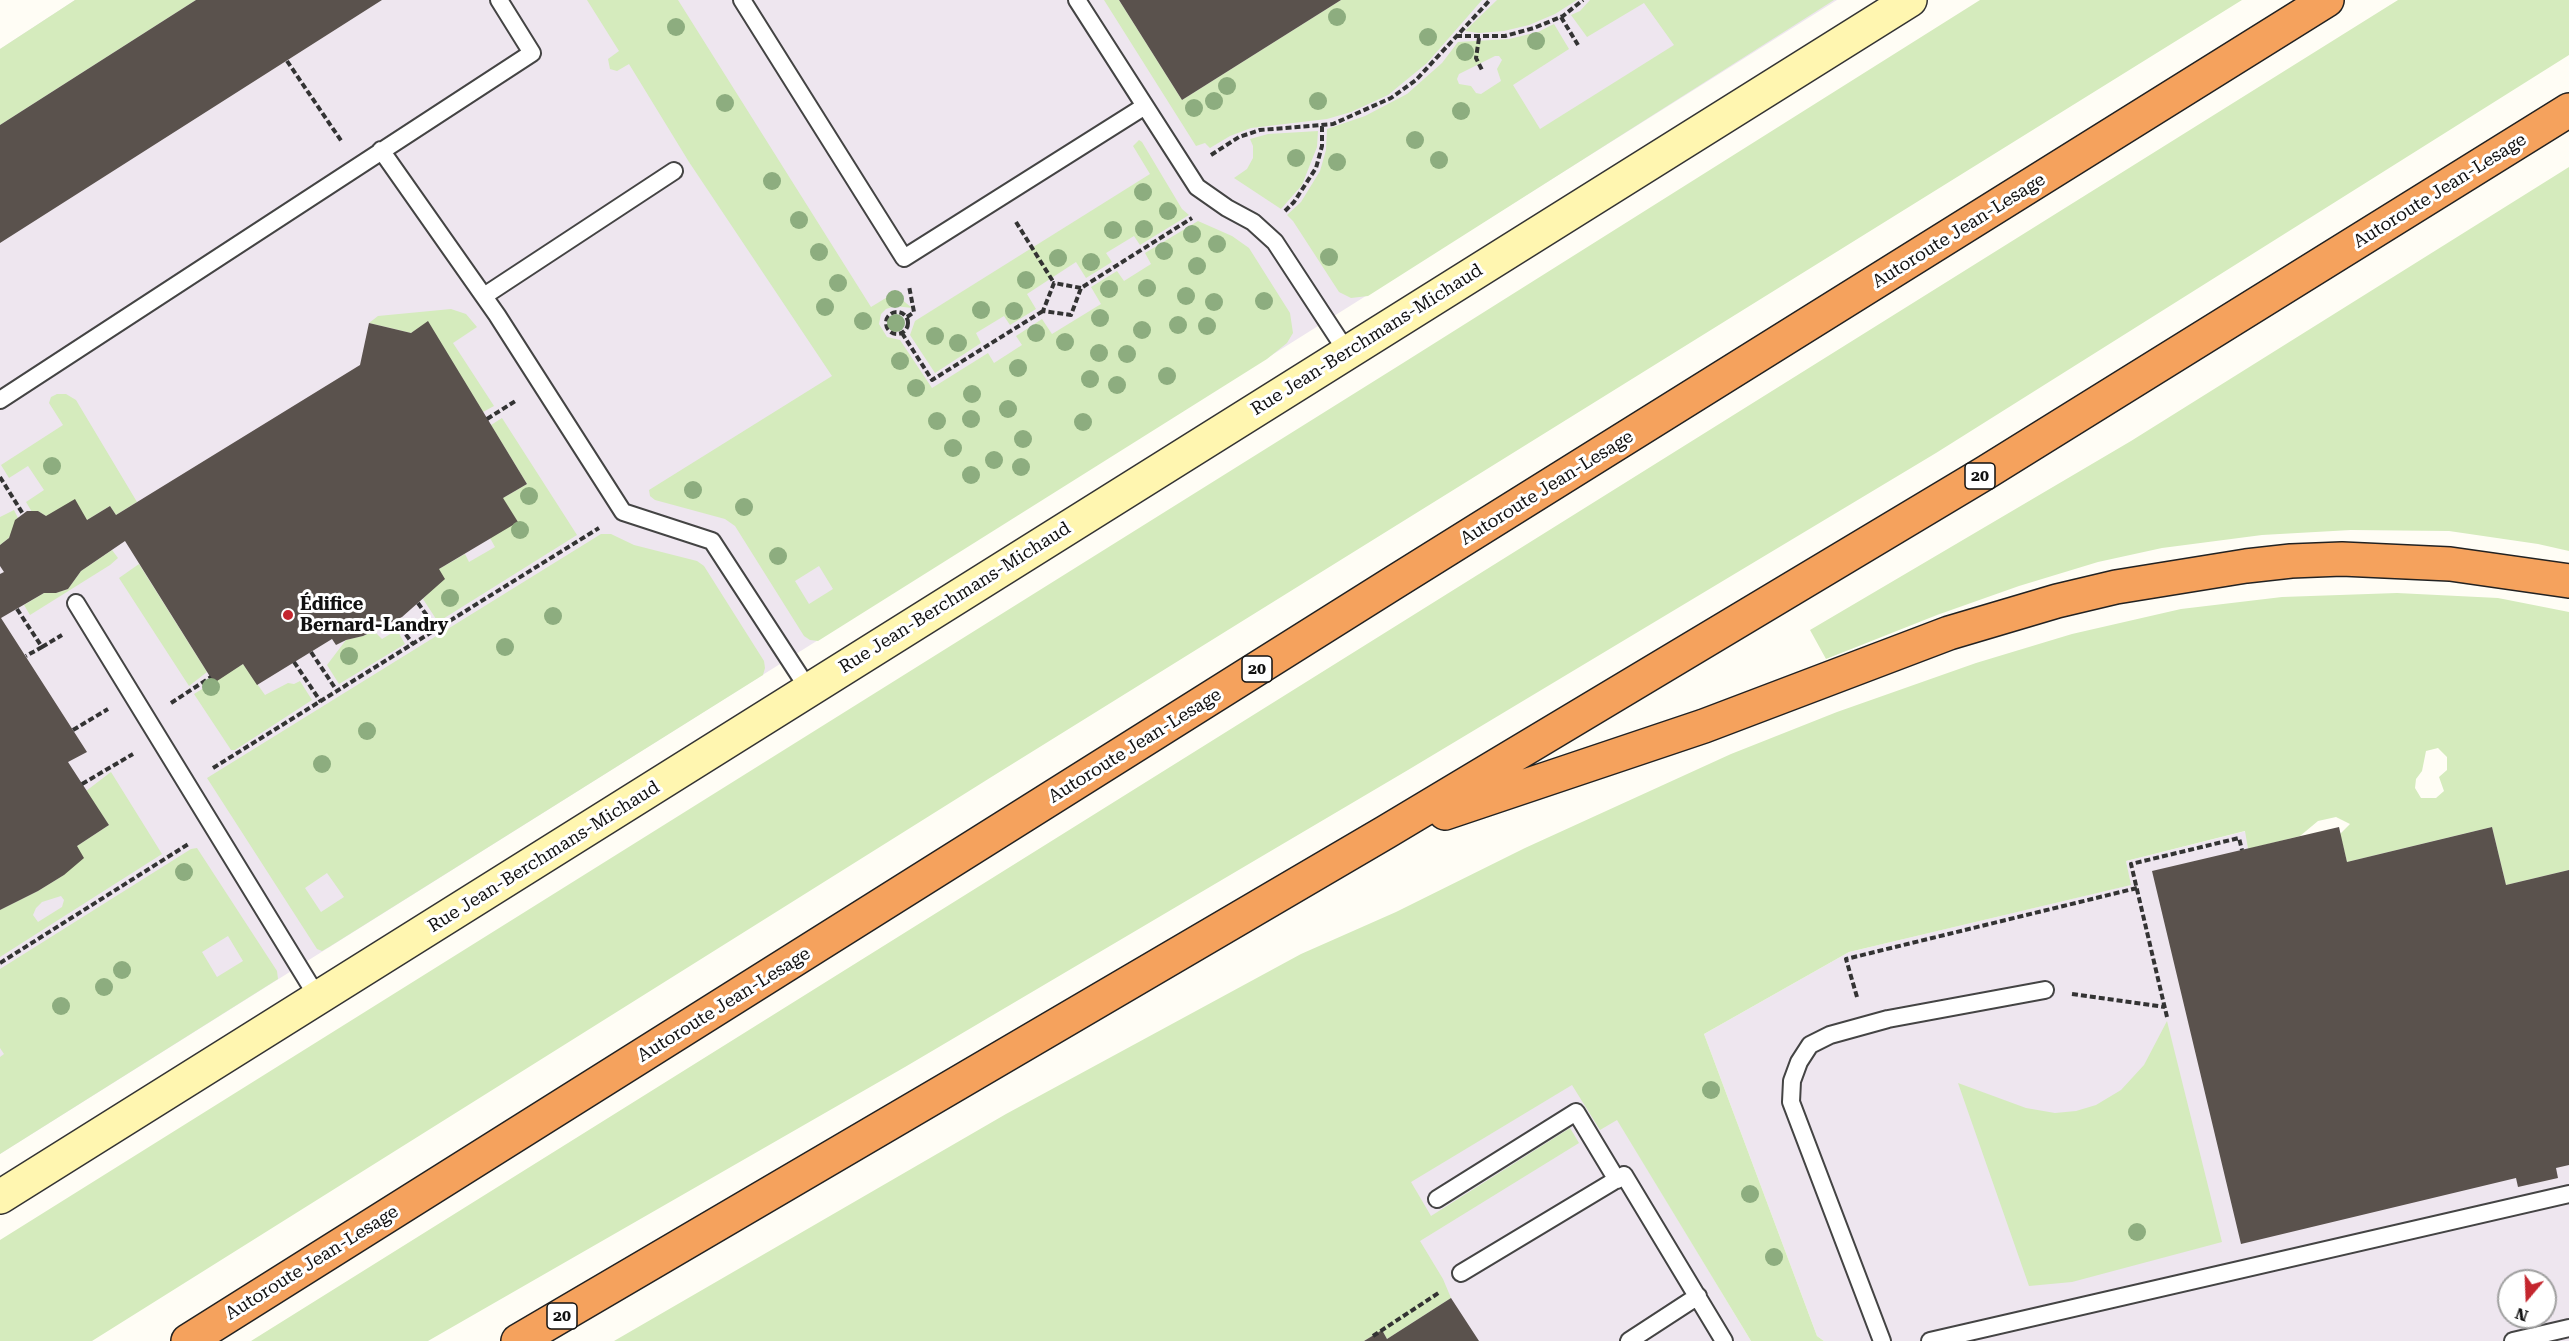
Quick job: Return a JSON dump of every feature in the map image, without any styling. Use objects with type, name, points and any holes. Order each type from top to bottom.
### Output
[{"type":"highway","name":"Autoroute Jean-Lesage","points":[[188,1341],[1390,585],[2327,0]]},
{"type":"highway","name":"Autoroute Jean-Lesage","points":[[518,1341],[1386,832],[1984,473],[2569,110]]},
{"type":"highway","points":[[1386,832],[1704,726],[1949,633],[2057,601],[2116,587],[2246,566],[2342,559],[2450,564],[2569,581]]},
{"type":"street","name":"Rue Jean-Berchmans-Michaud","points":[[0,1197],[1347,352],[1893,5]]},
{"type":"lane","points":[[0,399],[532,53],[499,0]]},
{"type":"lane","points":[[742,0],[903,258],[1145,106]]},
{"type":"lane","points":[[1077,0],[1197,187],[1227,208],[1253,222],[1275,242],[1347,352]]},
{"type":"lane","points":[[381,150],[484,296],[623,512],[712,541],[809,690]]},
{"type":"lane","points":[[484,296],[674,171]]},
{"type":"lane","points":[[76,603],[318,998]]},
{"type":"lane","points":[[1882,1341],[1791,1102],[1792,1081],[1799,1062],[1810,1045],[1830,1035],[1888,1019],[2045,990]]},
{"type":"lane","points":[[1437,1200],[1576,1112],[1617,1180]]},
{"type":"lane","points":[[1461,1273],[1624,1175],[1724,1341]]},
{"type":"lane","points":[[1930,1341],[2569,1194]]},
{"type":"lane","points":[[1629,1341],[1698,1296]]},
{"type":"lane","points":[[2513,1341],[2569,1328]]},
{"type":"path","points":[[1205,162],[1214,151],[1239,137],[1260,130],[1333,124],[1391,98],[1416,80],[1490,0]]},
{"type":"path","points":[[1456,36],[1479,38],[1505,36],[1534,28],[1561,17],[1583,0]]},
{"type":"path","points":[[1561,17],[1578,45]]},
{"type":"path","points":[[1479,38],[1476,58],[1483,72]]},
{"type":"path","points":[[287,61],[358,165]]},
{"type":"path","points":[[1284,212],[1294,202],[1316,168],[1322,146],[1322,124]]},
{"type":"path","points":[[1043,311],[1071,315],[1081,288],[1192,218]]},
{"type":"path","points":[[1031,246],[1054,283],[1081,288]]},
{"type":"path","points":[[902,333],[932,380],[1043,311],[1054,283]]},
{"type":"path","points":[[893,312],[901,312],[907,317],[908,324],[902,333],[895,334],[888,331],[886,320],[893,312]]},
{"type":"path","points":[[907,317],[914,312]]},
{"type":"path","points":[[487,419],[500,410]]},
{"type":"path","points":[[0,477],[23,514]]},
{"type":"path","points":[[204,773],[580,540]]},
{"type":"path","points":[[418,603],[437,630]]},
{"type":"path","points":[[17,609],[42,647],[26,656]]},
{"type":"path","points":[[395,620],[413,644]]},
{"type":"path","points":[[311,652],[337,692]]},
{"type":"path","points":[[294,662],[321,702]]},
{"type":"path","points":[[192,690],[211,677]]},
{"type":"path","points":[[73,730],[81,726]]},
{"type":"path","points":[[82,784],[108,768]]},
{"type":"path","points":[[2167,1017],[2131,864],[2239,838],[2242,850]]},
{"type":"path","points":[[0,963],[167,858]]},
{"type":"path","points":[[1865,1025],[1846,959],[2137,888]]},
{"type":"path","points":[[2045,990],[2165,1007]]},
{"type":"path","points":[[1373,1336],[1444,1289]]},
{"type":"shaded area","points":[[75,0],[1837,0],[0,1154],[0,49]]},
{"type":"shaded area","points":[[2492,827],[2569,870],[2569,1341],[1824,1341],[1817,1336],[1704,1034],[1849,952],[2130,885],[2126,861],[2246,831],[2248,849],[2347,861]]},
{"type":"shaded area","points":[[1587,1069],[1751,1341],[1364,1341],[1419,1241],[1398,1178]]},
{"type":"green space","points":[[75,0],[196,0],[0,125],[0,49]]},
{"type":"green space","points":[[587,0],[678,0],[871,307],[894,293],[912,308],[895,306],[886,309],[881,314],[879,324],[887,337],[900,340],[932,388],[988,353],[994,363],[1022,345],[1016,336],[1042,319],[1052,334],[1101,304],[1091,287],[1117,271],[1124,281],[1151,264],[1145,253],[1198,221],[1232,236],[1249,248],[1290,313],[1293,333],[1287,343],[1267,359],[818,641],[810,640],[804,636],[735,526],[725,519],[655,500],[650,496],[649,490],[832,376],[689,162],[629,64],[617,71],[610,69],[608,59],[619,51]],"holes":[[[819,566],[833,589],[809,604],[795,581]]]},
{"type":"green space","points":[[1104,0],[1119,0],[1182,100],[1341,0],[1482,0],[1427,63],[1388,95],[1351,112],[1327,119],[1251,128],[1230,136],[1210,148],[1205,143],[1196,146]]},
{"type":"green space","points":[[1497,0],[1577,0],[1555,14],[1529,25],[1504,31],[1479,33],[1465,31]]},
{"type":"green space","points":[[1590,0],[1834,0],[1368,296],[1351,298],[1339,292],[1287,215],[1301,202],[1320,171],[1326,150],[1327,129],[1365,116],[1407,94],[1442,63],[1458,42],[1509,39],[1538,32],[1554,24],[1569,49],[1513,85],[1540,129],[1674,45],[1644,3],[1587,37],[1571,15],[1580,11]],"holes":[[[1499,56],[1502,60],[1497,69],[1501,81],[1481,94],[1476,93],[1471,86],[1459,84],[1457,79],[1459,74]]]},
{"type":"green space","points":[[1980,0],[2242,0],[993,776],[92,1341],[0,1341],[0,1240]]},
{"type":"green space","points":[[2398,0],[2569,0],[2569,55],[1936,453],[1408,770],[905,1067],[428,1341],[251,1341]]},
{"type":"green space","points":[[1318,131],[1317,147],[1302,185],[1281,209],[1234,178],[1247,169],[1253,158],[1253,146],[1250,139],[1268,134]]},
{"type":"green space","points":[[1139,140],[1182,209],[1189,215],[1140,245],[1134,236],[1106,253],[1112,262],[1086,278],[1076,262],[1027,294],[1036,309],[1010,325],[1004,316],[976,333],[981,343],[935,373],[910,335],[915,321],[1150,174],[1133,146]]},
{"type":"green space","points":[[2569,167],[2569,551],[2538,544],[2449,531],[2351,530],[2262,535],[2162,548],[2098,562],[2019,586],[1937,615],[1826,659],[1810,630],[2131,441]]},
{"type":"green space","points":[[451,309],[466,314],[477,327],[453,343],[494,406],[483,412],[428,322],[411,333],[369,323],[378,316]]},
{"type":"green space","points":[[66,394],[76,400],[137,502],[116,515],[110,506],[87,520],[46,516],[38,511],[32,512],[26,502],[44,490],[28,466],[9,478],[1,465],[63,425],[49,403],[51,397]]},
{"type":"green space","points":[[502,418],[577,535],[438,622],[423,599],[438,583],[439,569],[465,554],[469,562],[495,547],[490,538],[503,498],[527,484],[491,425]]},
{"type":"green space","points":[[14,510],[18,518],[9,538],[0,545],[0,517]]},
{"type":"green space","points":[[601,534],[611,534],[634,545],[697,561],[704,566],[764,661],[763,675],[322,951],[317,949],[207,778]],"holes":[[[327,873],[344,897],[321,912],[305,888]]]},
{"type":"green space","points":[[112,550],[118,558],[110,565],[30,615],[24,605],[44,593],[56,593],[68,589],[81,571]]},
{"type":"green space","points":[[139,564],[207,672],[189,686],[119,578]]},
{"type":"green space","points":[[2397,593],[2498,598],[2569,612],[2569,870],[2506,885],[2492,827],[2347,862],[2340,834],[2350,824],[2336,817],[2318,821],[2300,836],[2248,849],[2245,831],[2126,861],[2131,885],[1849,952],[1704,1034],[1817,1336],[1824,1341],[1751,1341],[1617,1120],[1600,1130],[1572,1085],[1411,1182],[1431,1216],[1570,1128],[1579,1143],[1420,1241],[1443,1279],[1451,1298],[1387,1339],[1382,1330],[1364,1341],[614,1341],[1006,1114],[1301,954],[1396,912],[1525,848],[1731,754],[1837,712],[1976,663],[2072,634],[2181,609],[2282,597]],"holes":[[[2438,748],[2447,757],[2447,770],[2439,777],[2444,791],[2436,798],[2421,798],[2415,788],[2416,779],[2422,771],[2426,751]]]},
{"type":"green space","points":[[397,630],[405,644],[339,684],[327,665],[346,640],[374,631],[382,639]]},
{"type":"green space","points":[[243,664],[265,695],[288,683],[294,684],[300,681],[312,700],[235,750],[231,750],[194,694]]},
{"type":"green space","points":[[111,772],[162,854],[0,957],[0,910],[64,875],[77,846],[109,825],[86,791]],"holes":[[[61,896],[64,900],[62,907],[38,922],[33,915],[42,902]]]},
{"type":"green space","points":[[197,848],[277,971],[278,979],[0,1154],[0,1057],[4,1054],[0,1048],[0,969],[191,849]],"holes":[[[228,936],[243,961],[217,977],[202,952]]]},
{"type":"green space","points":[[2167,1021],[2222,1242],[2072,1282],[2029,1286],[1958,1083],[2026,1108],[2055,1113],[2076,1111],[2096,1105],[2121,1090],[2144,1065]]},
{"type":"building","points":[[196,0],[382,0],[0,243],[0,125]]},
{"type":"building","points":[[1119,0],[1341,0],[1182,100]]},
{"type":"building","name":"Édifice Bernard-Landry","points":[[428,321],[527,484],[503,498],[518,522],[439,569],[445,579],[402,617],[363,636],[336,645],[332,639],[257,685],[243,664],[214,683],[125,541],[81,571],[68,589],[56,593],[44,593],[1,618],[87,752],[68,762],[109,825],[77,846],[84,858],[64,875],[0,910],[0,574],[4,572],[0,566],[0,545],[9,538],[15,520],[27,511],[38,511],[46,516],[75,499],[87,520],[110,506],[116,515],[360,365],[369,323],[411,333]]},
{"type":"building","points":[[2339,827],[2347,862],[2492,827],[2506,885],[2569,870],[2569,1165],[2556,1168],[2558,1178],[2518,1187],[2516,1178],[2241,1244],[2152,871]]},
{"type":"building","points":[[1451,1298],[1479,1341],[1364,1341],[1382,1330],[1387,1339]]},
{"type":"place","name":"Édifice Bernard-Landry","points":[[288,615]]}]
